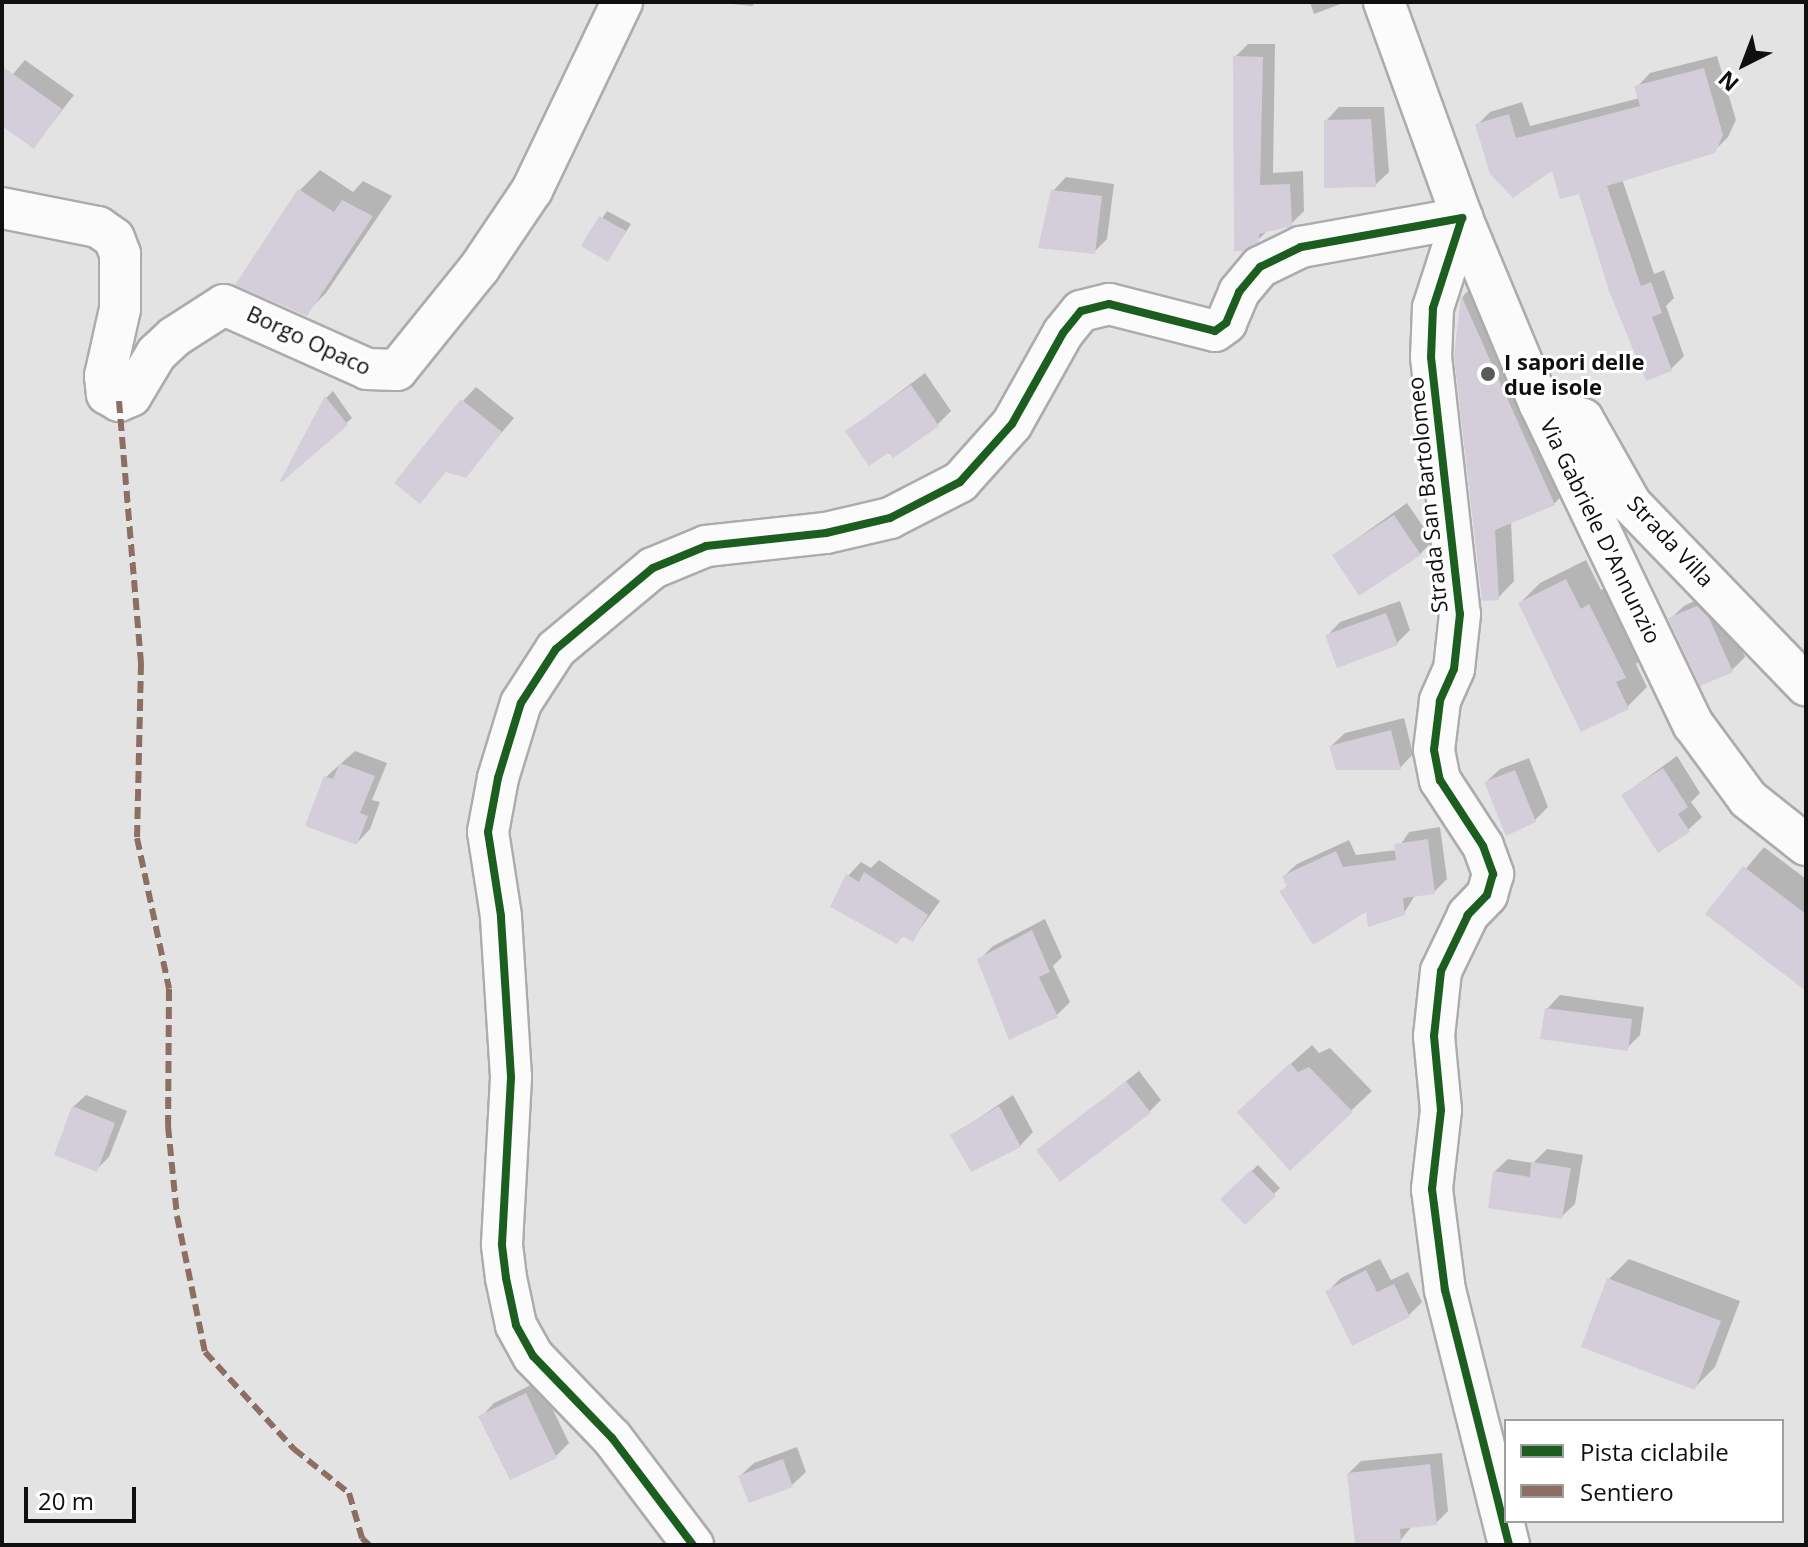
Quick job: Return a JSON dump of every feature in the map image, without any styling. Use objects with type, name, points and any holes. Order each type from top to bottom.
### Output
[{"type":"street","name":"Borgo Opaco","points":[[2,208],[98,227],[114,238],[120,254],[120,309],[105,376],[107,394],[119,401],[131,396],[165,346],[224,305],[367,369],[397,370],[480,267],[532,190],[622,2]]},
{"type":"street","name":"Via Gabriele D'Annunzio","points":[[1384,2],[1462,218],[1540,405],[1693,724],[1748,799],[1806,845]]},
{"type":"street","points":[[693,1545],[612,1438],[533,1356],[516,1325],[506,1278],[502,1244],[511,1077],[501,916],[488,832],[498,778],[521,703],[556,649],[653,568],[706,546],[826,533],[890,518],[960,482],[1012,424],[1063,333],[1081,311],[1109,304],[1215,331],[1226,323],[1239,292],[1260,267],[1301,247],[1339,236],[1425,228],[1462,218]]},
{"type":"street","name":"Strada San Bartolomeo","points":[[1462,218],[1433,308],[1431,357],[1460,614],[1454,669],[1440,701],[1434,750],[1440,780],[1483,846],[1493,874],[1487,895],[1468,915],[1441,971],[1434,1036],[1441,1110],[1432,1189],[1445,1290],[1509,1545]]},
{"type":"street","name":"Strada Villa","points":[[1540,405],[1583,419],[1631,504],[1806,685]]},
{"type":"building","points":[[1233,56],[1263,57],[1260,185],[1290,184],[1292,226],[1259,234],[1259,242],[1243,251],[1234,251]]},
{"type":"building","points":[[2,66],[62,109],[34,149],[2,126]]},
{"type":"building","points":[[1704,68],[1723,135],[1715,153],[1607,186],[1641,286],[1651,282],[1662,313],[1652,317],[1672,371],[1646,381],[1609,291],[1579,194],[1560,199],[1552,171],[1513,198],[1490,174],[1475,124],[1509,114],[1516,138],[1640,106],[1634,86]]},
{"type":"building","points":[[1371,119],[1376,187],[1324,188],[1324,120]]},
{"type":"building","points":[[298,189],[334,212],[342,200],[373,216],[307,316],[235,285]]},
{"type":"building","points":[[1051,190],[1102,196],[1095,254],[1038,248]]},
{"type":"building","points":[[599,216],[626,231],[608,262],[581,246]]},
{"type":"building","points":[[1461,295],[1555,505],[1495,530],[1499,600],[1482,601],[1454,356]]},
{"type":"building","points":[[911,385],[939,426],[893,458],[889,452],[869,466],[845,431]]},
{"type":"building","points":[[325,396],[348,425],[280,481]]},
{"type":"building","points":[[461,399],[502,432],[466,478],[446,472],[420,504],[394,483]]},
{"type":"building","points":[[1394,515],[1421,555],[1359,596],[1332,555]]},
{"type":"building","points":[[1566,579],[1581,609],[1589,604],[1626,678],[1616,682],[1629,709],[1581,732],[1518,603]]},
{"type":"building","points":[[1697,606],[1709,618],[1733,672],[1700,686],[1668,618]]},
{"type":"building","points":[[1386,613],[1398,645],[1337,668],[1325,635]]},
{"type":"building","points":[[1391,730],[1401,770],[1336,770],[1329,746]]},
{"type":"building","points":[[340,763],[375,776],[360,813],[368,816],[357,845],[305,826],[324,776],[333,779]]},
{"type":"building","points":[[1663,768],[1688,807],[1678,814],[1690,832],[1658,853],[1621,795]]},
{"type":"building","points":[[1515,770],[1536,822],[1506,836],[1484,782]]},
{"type":"building","points":[[1428,839],[1435,894],[1403,898],[1405,915],[1368,927],[1366,912],[1313,945],[1279,891],[1287,887],[1282,876],[1336,851],[1343,867],[1396,860],[1394,844]]},
{"type":"building","points":[[1743,866],[1806,914],[1806,991],[1705,914]]},
{"type":"building","points":[[864,872],[928,915],[913,942],[902,936],[897,944],[830,907],[846,874],[859,882]]},
{"type":"building","points":[[1032,930],[1050,972],[1039,977],[1058,1017],[1009,1040],[977,959]]},
{"type":"building","points":[[1545,1008],[1632,1019],[1628,1051],[1540,1039]]},
{"type":"building","points":[[1290,1063],[1298,1072],[1309,1067],[1353,1112],[1290,1171],[1237,1112]]},
{"type":"building","points":[[1126,1081],[1151,1113],[1060,1182],[1036,1150]]},
{"type":"building","points":[[72,1106],[115,1123],[97,1172],[54,1155]]},
{"type":"building","points":[[999,1106],[1021,1147],[971,1172],[950,1135]]},
{"type":"building","points":[[1531,1162],[1571,1168],[1562,1219],[1488,1208],[1493,1171],[1530,1177]]},
{"type":"building","points":[[1251,1170],[1276,1196],[1245,1225],[1220,1199]]},
{"type":"building","points":[[1366,1270],[1377,1292],[1394,1284],[1410,1317],[1352,1346],[1325,1291]]},
{"type":"building","points":[[1607,1278],[1721,1321],[1695,1390],[1581,1347]]},
{"type":"building","points":[[526,1393],[557,1458],[510,1480],[478,1416]]},
{"type":"building","points":[[783,1459],[793,1487],[749,1503],[738,1476]]},
{"type":"building","points":[[1430,1464],[1437,1525],[1400,1529],[1401,1543],[1355,1545],[1347,1473]]},
{"type":"marked path","points":[[119,401],[141,663],[137,838],[169,989],[168,1126],[177,1216],[205,1352],[294,1449],[349,1493],[362,1538],[369,1545]]},
{"type":"cycle path","points":[[1462,218],[1433,308],[1431,357],[1460,614],[1454,669],[1440,701],[1434,750],[1440,780],[1483,846],[1493,874],[1487,895],[1468,915],[1441,971],[1434,1036],[1441,1110],[1432,1189],[1445,1290],[1509,1545]]},
{"type":"cycle path","points":[[693,1545],[612,1438],[533,1356],[516,1325],[506,1278],[502,1244],[511,1077],[501,916],[488,832],[498,778],[521,703],[556,649],[653,568],[706,546],[826,533],[890,518],[960,482],[1012,424],[1063,333],[1081,311],[1109,304],[1215,331],[1226,323],[1239,292],[1260,267],[1301,247],[1462,218]]},
{"type":"place","name":"I sapori delle due isole","points":[[1488,374]]}]
